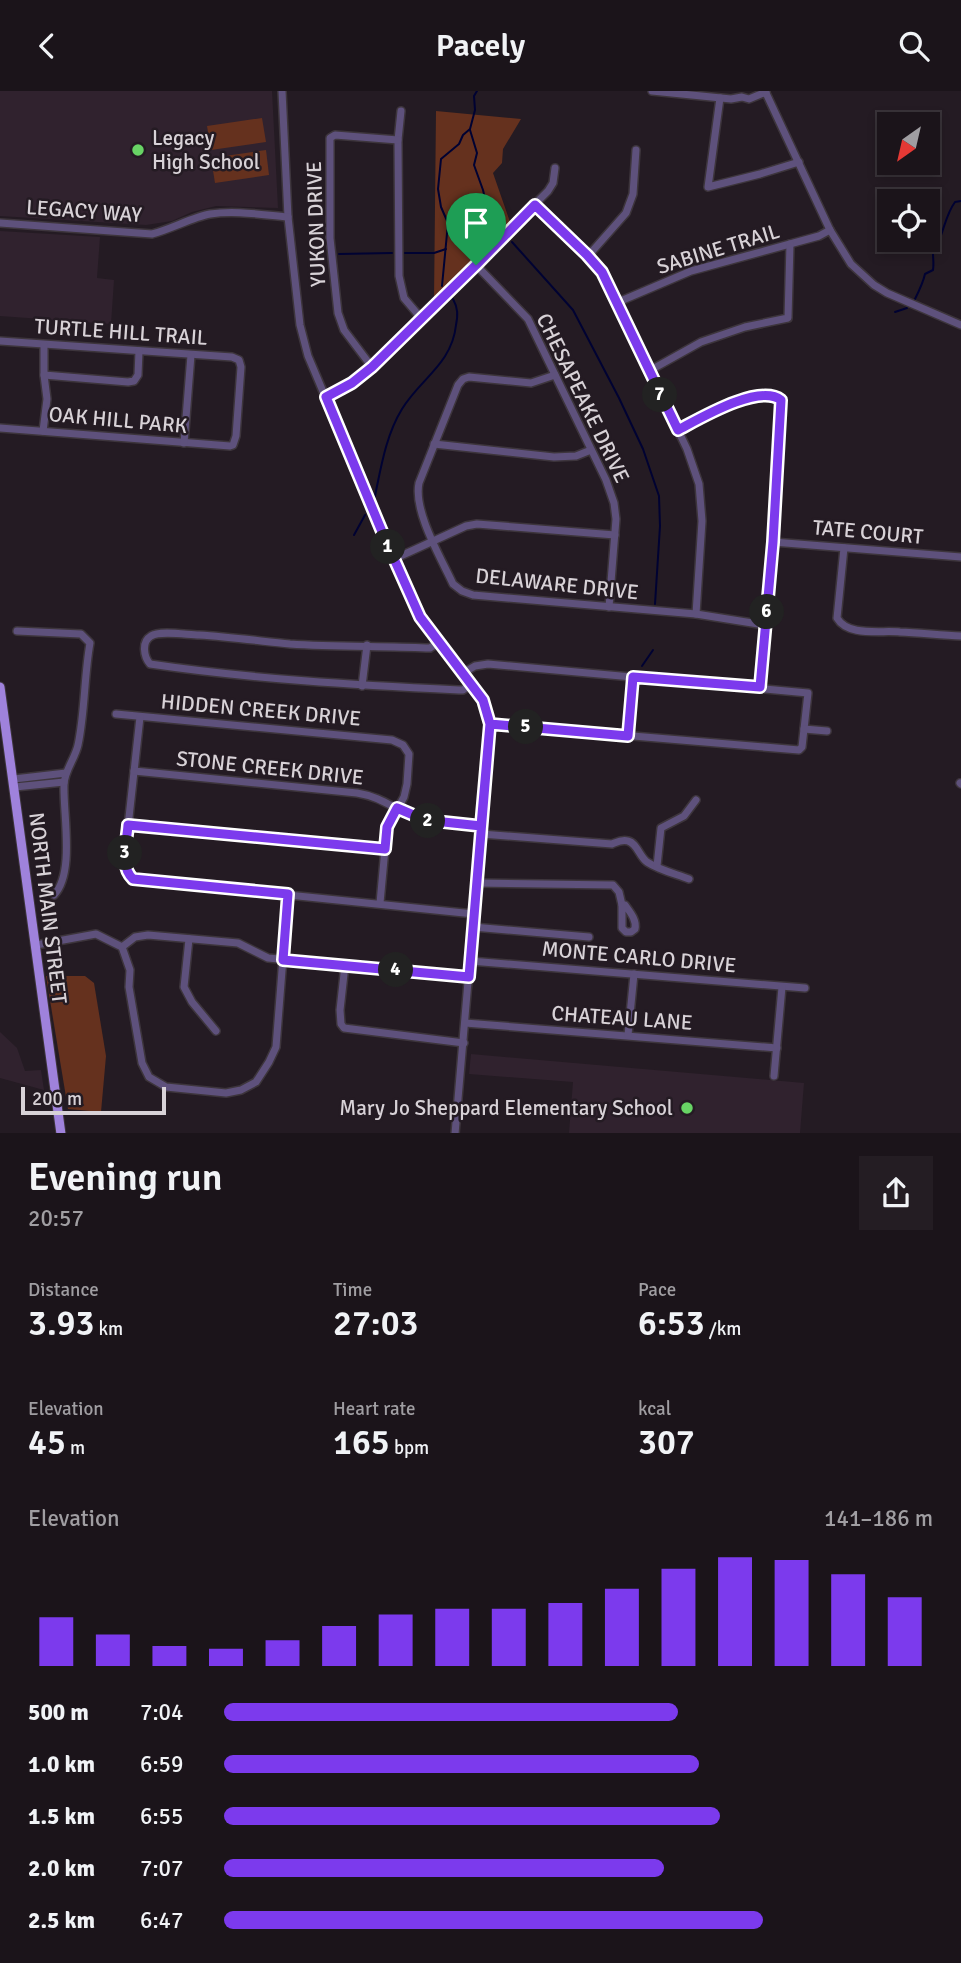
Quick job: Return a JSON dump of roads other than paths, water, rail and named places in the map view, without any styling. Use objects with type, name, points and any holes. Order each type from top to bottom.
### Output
[{"type":"main road","name":"NORTH MAIN STREET","points":[[0,687],[61,1133]]},
{"type":"street","points":[[282,91],[288,217],[302,335],[420,617],[472,683],[487,708],[490,724],[456,1133]]},
{"type":"street","points":[[652,91],[732,99],[749,99],[765,92],[830,230],[851,264],[887,293],[961,325]]},
{"type":"street","points":[[742,97],[749,91]]},
{"type":"street","points":[[720,98],[708,187],[799,162]]},
{"type":"street","points":[[401,111],[398,140],[399,277],[404,298],[421,318]]},
{"type":"street","name":"YUKON DRIVE","points":[[372,367],[344,330],[338,313],[330,238],[330,138],[335,135],[398,140]]},
{"type":"street","points":[[587,255],[626,213],[632,194],[636,150]]},
{"type":"street","points":[[326,397],[352,383],[372,367],[476,265],[550,187],[555,168]]},
{"type":"street","points":[[535,205],[602,272],[694,467],[699,484],[702,521],[696,614]]},
{"type":"street","name":"LEGACY WAY","points":[[0,223],[152,234],[207,214],[230,212],[288,217]]},
{"type":"street","name":"SABINE TRAIL","points":[[616,303],[691,271],[819,236],[830,230]]},
{"type":"street","points":[[649,371],[701,342],[745,327],[788,318],[790,244]]},
{"type":"street","name":"CHESAPEAKE DRIVE","points":[[476,265],[528,319],[606,480],[614,503],[615,535],[609,607]]},
{"type":"street","name":"TURTLE HILL TRAIL","points":[[0,341],[239,360],[241,367],[233,445]]},
{"type":"street","points":[[43,431],[47,399],[44,345]]},
{"type":"street","points":[[44,375],[134,381],[138,375],[139,352]]},
{"type":"street","points":[[184,443],[191,355]]},
{"type":"street","name":"DELAWARE DRIVE","points":[[555,375],[531,383],[469,377],[458,385],[419,483],[417,496],[420,510],[453,584],[473,595],[696,614],[765,625]]},
{"type":"street","points":[[678,430],[746,399],[771,396],[781,402],[773,542],[760,687]]},
{"type":"street","name":"OAK HILL PARK","points":[[0,428],[233,445]]},
{"type":"street","points":[[435,444],[554,457],[576,456],[591,450]]},
{"type":"street","points":[[394,559],[466,526],[477,524],[615,535]]},
{"type":"street","name":"TATE COURT","points":[[773,542],[961,557]]},
{"type":"street","points":[[844,548],[837,618],[842,624],[872,633],[894,631],[961,636]]},
{"type":"street","points":[[17,632],[81,634],[90,643],[78,747],[64,782],[67,845],[61,888],[54,895]]},
{"type":"street","points":[[439,642],[430,648],[290,644],[158,633],[148,638],[144,652],[150,664],[362,686],[463,690],[472,683]]},
{"type":"street","points":[[362,686],[367,645]]},
{"type":"street","points":[[463,673],[475,666],[488,664],[808,692],[800,749],[490,724]]},
{"type":"street","points":[[628,736],[633,677]]},
{"type":"street","name":"HIDDEN CREEK DRIVE","points":[[116,714],[392,740],[403,745],[409,754],[407,784],[404,797],[397,808]]},
{"type":"street","points":[[140,717],[124,863],[131,877],[474,914]]},
{"type":"street","points":[[804,729],[827,731]]},
{"type":"street","name":"STONE CREEK DRIVE","points":[[134,771],[357,793],[383,799],[425,820],[481,830],[612,845],[620,840],[628,840],[643,859],[657,866]]},
{"type":"street","points":[[14,783],[41,780],[66,773]]},
{"type":"street","points":[[41,780],[64,782]]},
{"type":"street","points":[[689,879],[657,866],[661,828],[684,816],[696,800]]},
{"type":"street","points":[[380,903],[387,827],[397,808]]},
{"type":"street","points":[[128,825],[385,849]]},
{"type":"street","points":[[477,883],[613,885],[619,892],[622,905]]},
{"type":"street","points":[[36,945],[96,934],[122,947],[130,970],[129,987],[142,1063],[149,1077],[166,1087],[226,1093],[241,1090],[256,1082],[270,1062],[276,1047],[288,894]]},
{"type":"street","points":[[473,926],[589,937]]},
{"type":"street","points":[[122,947],[135,937],[148,935],[238,943],[268,958],[283,960],[469,977]]},
{"type":"street","points":[[189,939],[184,987],[192,1002],[216,1031]]},
{"type":"street","name":"MONTE CARLO DRIVE","points":[[470,961],[805,988]]},
{"type":"street","points":[[345,965],[340,1021],[344,1028],[464,1043]]},
{"type":"street","points":[[628,1035],[634,974]]},
{"type":"street","points":[[774,1076],[782,986]]},
{"type":"street","name":"CHATEAU LANE","points":[[465,1023],[777,1048]]},
{"type":"waterway","points":[[442,286],[448,223],[441,207],[438,189],[441,159],[459,144],[470,129],[477,91]]},
{"type":"waterway","points":[[470,130],[477,153],[474,165],[489,216],[494,222]]},
{"type":"waterway","points":[[915,299],[925,274],[933,270],[933,251],[950,210],[955,202],[961,201]]},
{"type":"waterway","points":[[512,242],[573,310],[643,449],[659,496],[660,526],[655,604]]},
{"type":"waterway","points":[[405,253],[434,253],[446,249]]},
{"type":"waterway","points":[[339,254],[392,253]]},
{"type":"waterway","points":[[375,496],[385,451],[396,419],[409,398],[442,361],[453,339],[457,315],[453,299]]},
{"type":"waterway","points":[[895,312],[907,308]]},
{"type":"waterway","points":[[354,535],[365,515]]},
{"type":"waterway","points":[[642,666],[653,650]]},
{"type":"place","name":"Legacy High School","points":[[138,150]]},
{"type":"place","name":"Mary Jo Sheppard Elementary School","points":[[687,1108]]}]
